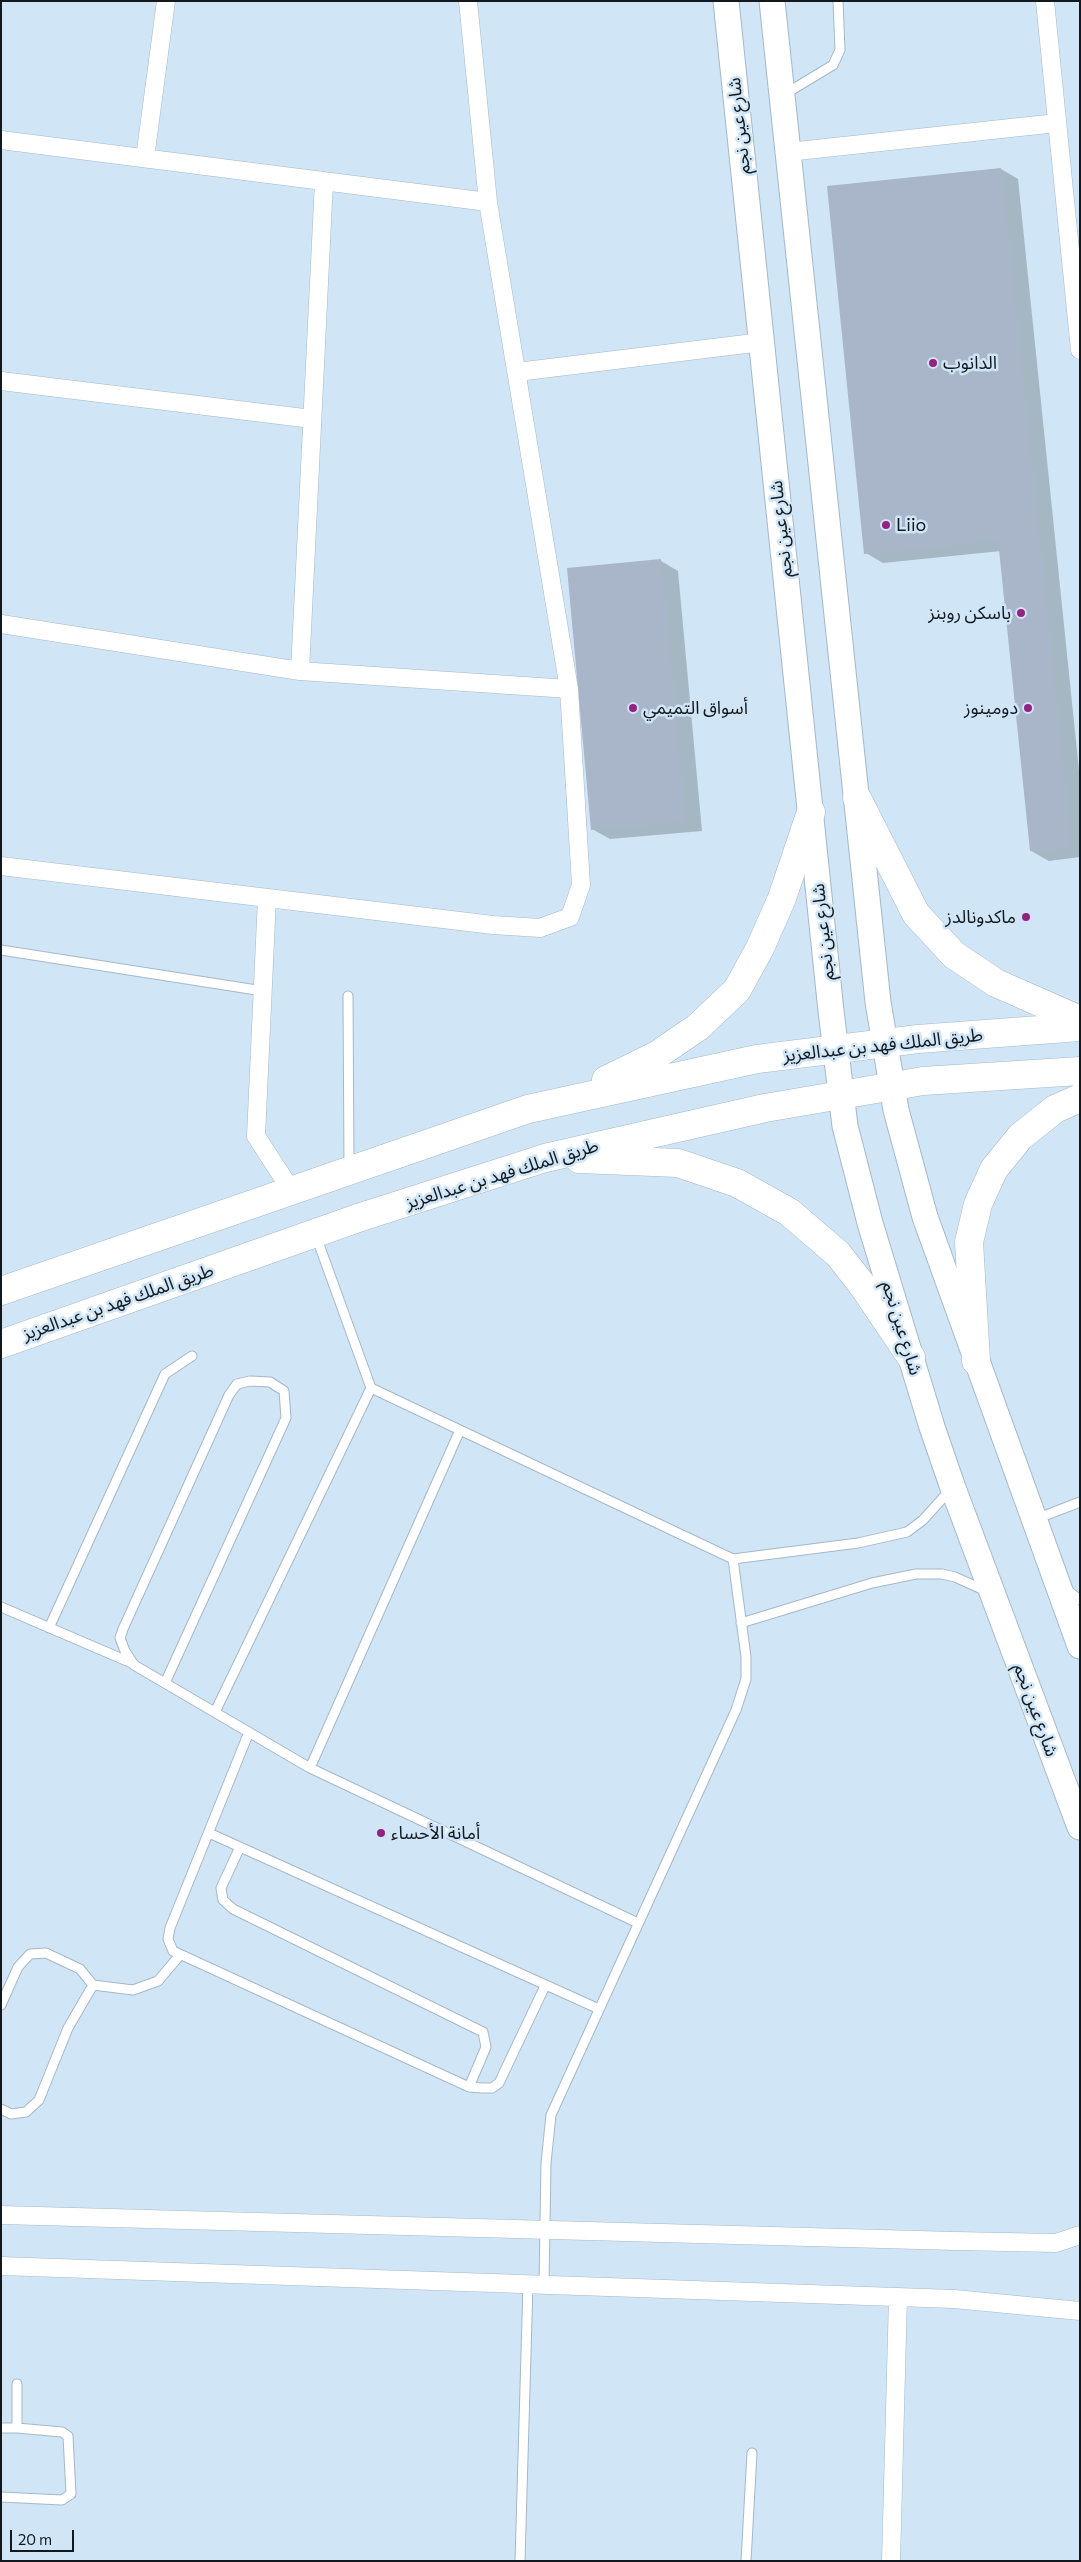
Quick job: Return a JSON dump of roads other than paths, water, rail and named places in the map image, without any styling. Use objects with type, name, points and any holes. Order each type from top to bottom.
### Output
[{"type":"main road","name":"شارع عين نجم","points":[[726,1],[836,1049],[846,1126],[870,1223],[952,1488],[994,1594],[1080,1828]]},
{"type":"main road","points":[[772,1],[857,798],[885,1043],[898,1121],[925,1217],[1080,1646]]},
{"type":"main road","points":[[857,798],[916,914],[954,954],[996,983],[1080,1020]]},
{"type":"main road","points":[[564,1101],[657,1055],[698,1027],[736,990],[760,948],[782,898],[811,812]]},
{"type":"main road","name":"طريق الملك فهد بن عبدالعزيز","points":[[1,1291],[528,1109],[757,1059],[885,1043],[1080,1027]]},
{"type":"main road","name":"طريق الملك فهد بن عبدالعزيز","points":[[1,1344],[315,1233],[545,1158],[770,1106],[922,1080],[1080,1071]]},
{"type":"main road","points":[[976,1360],[968,1242],[978,1204],[994,1169],[1020,1137],[1055,1109],[1080,1098]]},
{"type":"main road","points":[[545,1158],[678,1163],[737,1182],[789,1212],[838,1254],[863,1286],[911,1357]]},
{"type":"street","points":[[145,158],[166,1]]},
{"type":"street","points":[[1,866],[493,925],[540,928],[570,917],[581,885],[569,689],[488,202],[468,1]]},
{"type":"street","points":[[1045,1],[1057,122],[1072,182],[1080,350]]},
{"type":"street","points":[[788,152],[1057,122]]},
{"type":"street","points":[[1,140],[488,202]]},
{"type":"street","points":[[300,671],[324,181]]},
{"type":"street","points":[[517,372],[762,342]]},
{"type":"street","points":[[1,380],[312,419]]},
{"type":"street","points":[[1,624],[300,671],[569,689]]},
{"type":"street","points":[[267,898],[256,1136],[291,1190]]},
{"type":"street","points":[[1,2214],[1056,2243],[1080,2236]]},
{"type":"street","points":[[1,2266],[954,2299],[1080,2311]]},
{"type":"street","points":[[891,2561],[898,2297]]},
{"type":"lane","points":[[782,95],[833,65],[840,50],[841,33],[838,1]]},
{"type":"lane","points":[[1,950],[263,992]]},
{"type":"lane","points":[[348,996],[349,1170]]},
{"type":"lane","points":[[315,1233],[371,1388],[733,1559],[858,1544],[906,1532],[923,1520],[952,1488]]},
{"type":"lane","points":[[49,1628],[165,1374],[192,1356]]},
{"type":"lane","points":[[134,1664],[124,1652],[120,1638],[229,1395],[237,1384],[250,1381],[264,1381],[280,1387],[286,1396],[286,1418],[166,1683]]},
{"type":"lane","points":[[215,1712],[371,1388]]},
{"type":"lane","points":[[310,1768],[460,1430]]},
{"type":"lane","points":[[1034,1520],[1080,1502]]},
{"type":"lane","points":[[520,2561],[536,2285],[546,2230],[546,2163],[552,2115],[736,1710],[746,1679],[746,1658],[733,1559]]},
{"type":"lane","points":[[741,1623],[872,1582],[916,1574],[942,1574],[955,1577],[994,1594]]},
{"type":"lane","points":[[1057,1582],[1080,1600]]},
{"type":"lane","points":[[1,1607],[134,1664],[310,1768],[638,1923]]},
{"type":"lane","points":[[250,1732],[170,1928],[168,1939],[173,1951],[469,2087],[492,2088],[499,2083],[545,1986]]},
{"type":"lane","points":[[209,1833],[599,2009]]},
{"type":"lane","points":[[240,1847],[221,1888],[223,1900],[232,1909],[483,2032],[486,2047],[469,2087]]},
{"type":"lane","points":[[1,2005],[18,1967],[30,1954],[46,1953],[80,1969],[93,1985],[133,1990],[158,1982],[180,1955]]},
{"type":"lane","points":[[1,2109],[11,2114],[26,2112],[39,2100],[68,2028],[93,1985]]},
{"type":"lane","points":[[17,2428],[18,2384]]},
{"type":"lane","points":[[1,2428],[62,2432],[68,2436],[72,2494],[62,2500],[1,2497]]},
{"type":"lane","points":[[746,2561],[752,2453]]},
{"type":"place","name":"الدانوب","points":[[933,363]]},
{"type":"place","name":"Liio","points":[[886,525]]},
{"type":"place","name":"باسكن روبنز","points":[[1021,613]]},
{"type":"place","name":"أسواق التميمي","points":[[633,708]]},
{"type":"place","name":"دومينوز","points":[[1028,708]]},
{"type":"place","name":"ماكدونالدز","points":[[1026,917]]},
{"type":"place","name":"أمانة الأحساء","points":[[381,1833]]}]
